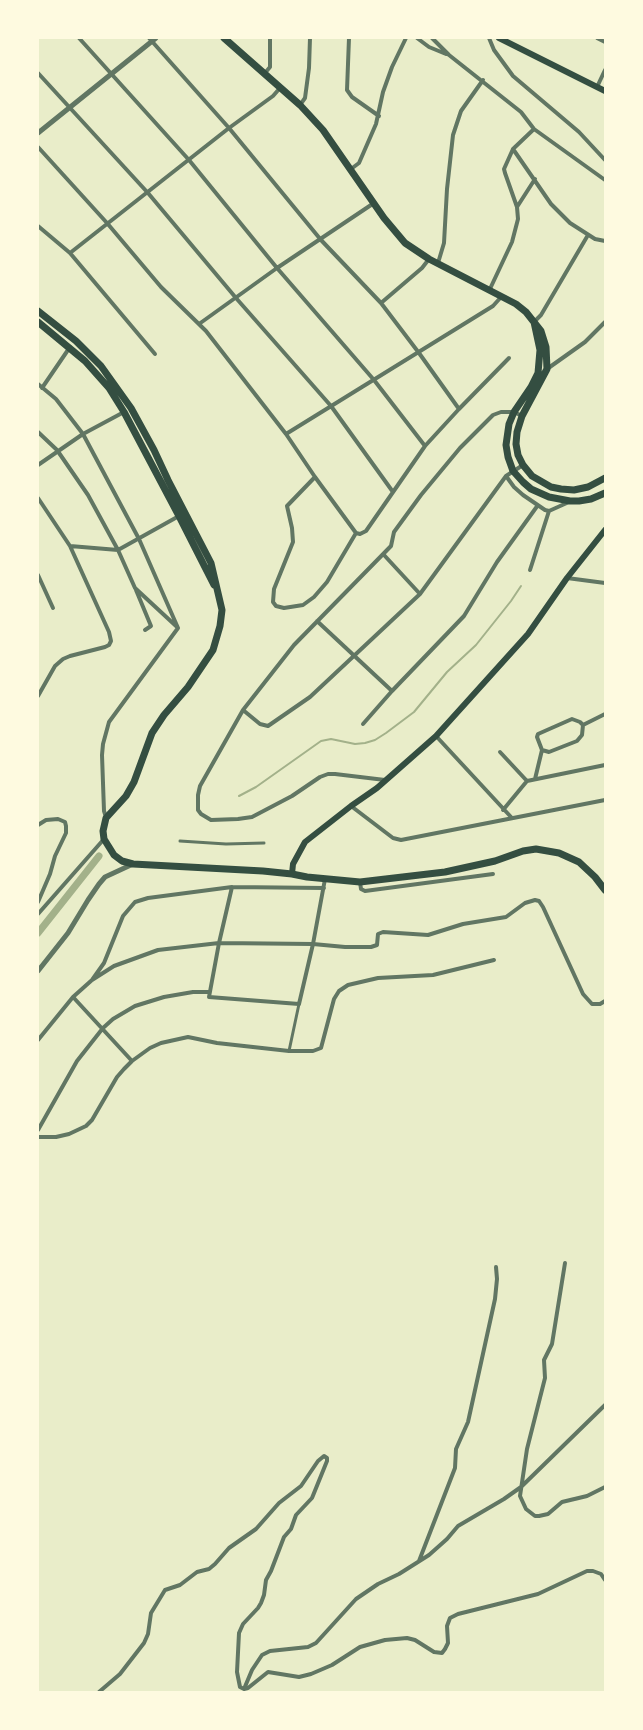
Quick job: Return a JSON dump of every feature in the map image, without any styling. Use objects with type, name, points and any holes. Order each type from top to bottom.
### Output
[{"type":"main road","points":[[224,38],[300,105],[332,140],[384,218],[406,242],[429,259],[516,304],[534,322],[544,338],[546,346],[547,369],[522,416],[517,432],[516,444],[518,455],[523,465],[532,476],[541,482],[561,489],[581,489],[605,478]]},
{"type":"main road","points":[[499,38],[605,91]]},
{"type":"main road","points":[[38,311],[76,341],[100,366],[131,408],[154,450],[182,514]]},
{"type":"main road","points":[[38,322],[70,347],[99,375],[124,412],[182,514],[212,563],[222,610],[220,626],[213,650],[188,687],[164,715],[152,732],[134,782],[126,796],[106,818],[103,831],[105,841],[114,855],[122,861],[133,864],[292,874],[307,877],[360,882],[445,872],[495,861],[522,851],[536,849],[559,853],[579,862],[595,877],[605,890]]},
{"type":"main road","points":[[534,322],[540,350],[538,373],[531,387],[514,412],[507,430],[506,445],[508,457],[513,470],[531,489],[539,494],[557,500],[570,502],[591,499],[605,492]]},
{"type":"main road","points":[[70,347],[76,341]]},
{"type":"main road","points":[[124,412],[131,408]]},
{"type":"main road","points":[[507,430],[517,432]]},
{"type":"main road","points":[[292,874],[293,864],[305,842],[351,806],[377,788],[436,736],[528,634],[567,578],[605,530]]},
{"type":"street","points":[[79,38],[189,160],[277,268],[374,380],[425,446]]},
{"type":"street","points":[[265,73],[270,67],[270,38]]},
{"type":"street","points":[[300,105],[306,98],[310,38]]},
{"type":"street","points":[[350,38],[347,90],[352,97],[379,116]]},
{"type":"street","points":[[351,168],[359,163],[379,116],[383,92],[392,67],[406,38]]},
{"type":"street","points":[[417,38],[429,47],[449,55]]},
{"type":"street","points":[[432,38],[449,55],[521,112],[534,129],[605,180]]},
{"type":"street","points":[[489,38],[494,50],[513,76],[580,132],[605,160]]},
{"type":"street","points":[[597,38],[605,42]]},
{"type":"street","points":[[38,133],[71,108],[153,39],[229,128],[321,240],[381,303],[459,409]]},
{"type":"street","points":[[597,87],[605,70]]},
{"type":"street","points":[[38,73],[148,193],[236,298],[331,406],[393,492]]},
{"type":"street","points":[[438,263],[444,243],[447,189],[453,135],[462,111],[482,80]]},
{"type":"street","points":[[70,253],[229,128],[273,96],[280,88]]},
{"type":"street","points":[[489,290],[512,242],[518,219],[518,207],[505,173],[506,164],[513,149],[534,129]]},
{"type":"street","points":[[38,147],[107,223],[156,282],[200,324],[286,434],[314,477],[356,532],[360,534],[366,532],[425,446],[509,358]]},
{"type":"street","points":[[513,149],[518,159],[535,179],[551,204],[570,223],[595,239],[605,241]]},
{"type":"street","points":[[518,207],[535,179]]},
{"type":"street","points":[[200,324],[277,268],[321,240],[374,203]]},
{"type":"street","points":[[38,226],[70,253],[155,354]]},
{"type":"street","points":[[534,322],[541,315],[588,235]]},
{"type":"street","points":[[381,303],[422,268],[429,259]]},
{"type":"street","points":[[286,434],[493,306],[502,296]]},
{"type":"street","points":[[547,369],[585,342],[605,322]]},
{"type":"street","points":[[42,388],[70,347]]},
{"type":"street","points":[[38,384],[56,399],[83,434],[139,539],[178,628]]},
{"type":"street","points":[[38,465],[57,450],[124,412]]},
{"type":"street","points":[[385,780],[328,774],[320,777],[292,796],[252,817],[222,821],[206,818],[198,810],[198,795],[203,781],[243,710],[294,645],[384,555],[391,546],[394,532],[421,495],[460,448],[493,415],[502,412],[514,412],[522,416]]},
{"type":"street","points":[[38,432],[57,450],[88,495],[118,550],[152,626],[145,630]]},
{"type":"street","points":[[243,710],[260,724],[268,726],[310,697],[420,594],[506,476],[513,470],[523,465]]},
{"type":"street","points":[[506,476],[522,495],[545,510],[550,511],[570,502]]},
{"type":"street","points":[[314,477],[287,506],[286,509],[292,528],[293,542],[274,589],[273,602],[276,606],[284,608],[303,604],[314,596],[327,582],[356,532]]},
{"type":"street","points":[[38,498],[70,546],[109,632],[111,641],[109,645],[63,659],[55,666],[38,696]]},
{"type":"street","points":[[363,724],[392,691],[464,616],[497,562],[538,505]]},
{"type":"street","points":[[530,570],[550,511]]},
{"type":"street","points":[[70,546],[118,550],[182,514]]},
{"type":"street","points":[[384,555],[420,594]]},
{"type":"street","points":[[38,576],[53,608]]},
{"type":"street","points":[[567,578],[605,583]]},
{"type":"street","points":[[135,588],[178,628]]},
{"type":"street","points":[[317,621],[392,691]]},
{"type":"street","points":[[106,818],[104,811],[102,755],[103,744],[109,722],[178,628]]},
{"type":"street","points":[[583,725],[605,714]]},
{"type":"street","points":[[535,779],[542,750],[537,737],[541,731],[572,719],[583,725]]},
{"type":"street","points":[[542,750],[549,752],[577,741],[582,735],[583,725]]},
{"type":"street","points":[[436,736],[511,818]]},
{"type":"street","points":[[500,752],[527,781]]},
{"type":"street","points":[[503,810],[527,781],[605,765]]},
{"type":"street","points":[[351,806],[393,838],[401,840],[605,800]]},
{"type":"street","points":[[38,825],[46,820],[58,819],[64,822],[66,826],[66,833],[55,856],[50,874],[38,902]]},
{"type":"street","points":[[38,914],[105,841]]},
{"type":"street","points":[[180,841],[226,844],[264,843]]},
{"type":"street","points":[[38,971],[68,933],[88,900],[102,881],[133,864]]},
{"type":"street","points":[[360,882],[361,889],[364,891],[493,874]]},
{"type":"street","points":[[289,1051],[313,944],[325,879]]},
{"type":"street","points":[[92,980],[104,962],[123,916],[135,902],[148,898],[232,887],[324,888]]},
{"type":"street","points":[[232,887],[219,943],[209,997],[299,1004]]},
{"type":"street","points":[[38,1040],[73,997],[92,980],[114,966],[158,950],[219,943],[313,944],[345,947],[371,947],[377,945],[378,934],[383,932],[428,935],[463,924],[506,917],[525,903],[535,900],[539,901],[543,907],[582,994],[592,1004],[600,1004],[605,1002]]},
{"type":"street","points":[[38,1137],[56,1137],[69,1134],[86,1126],[92,1120],[117,1077],[132,1061],[150,1048],[161,1043],[188,1037],[217,1043],[230,1043],[289,1051],[314,1051],[321,1048],[334,999],[339,991],[348,985],[378,978],[434,976],[494,960]]},
{"type":"street","points":[[38,1130],[77,1061],[103,1028],[121,1014],[135,1006],[175,995],[193,992],[210,992]]},
{"type":"street","points":[[73,997],[132,1061]]},
{"type":"street","points":[[565,1263],[552,1344],[544,1360],[545,1378],[527,1449],[520,1496],[526,1509],[535,1516],[540,1516],[548,1514],[562,1502],[588,1496],[605,1487]]},
{"type":"street","points":[[419,1562],[455,1468],[456,1449],[468,1422],[495,1299],[497,1279],[496,1267]]},
{"type":"street","points":[[244,1689],[252,1670],[262,1656],[270,1651],[308,1647],[316,1643],[356,1599],[378,1584],[419,1562],[437,1549],[458,1526],[504,1499],[521,1487],[605,1405]]},
{"type":"street","points":[[99,1692],[120,1674],[144,1643],[148,1634],[151,1613],[165,1590],[180,1585],[197,1572],[209,1569],[215,1564],[229,1548],[256,1529],[279,1503],[301,1486],[318,1460],[324,1456],[327,1462],[326,1466],[312,1498],[296,1515],[291,1528],[284,1537],[266,1580],[264,1595],[261,1603],[243,1624],[239,1633],[237,1672],[240,1687],[244,1689]]},
{"type":"street","points":[[244,1689],[248,1688],[268,1672],[299,1676],[310,1674],[332,1665],[360,1647],[385,1640],[407,1638],[415,1640],[434,1652],[442,1653],[446,1649],[448,1643],[447,1626],[450,1618],[458,1614],[538,1594],[587,1571],[597,1573],[605,1580]]},
{"type":"waterway","points":[[239,796],[256,787],[321,741],[331,739],[355,744],[365,743],[375,740],[386,733],[414,712],[447,672],[476,645],[521,586]]},
{"type":"waterway","points":[[38,933],[99,856]]}]
